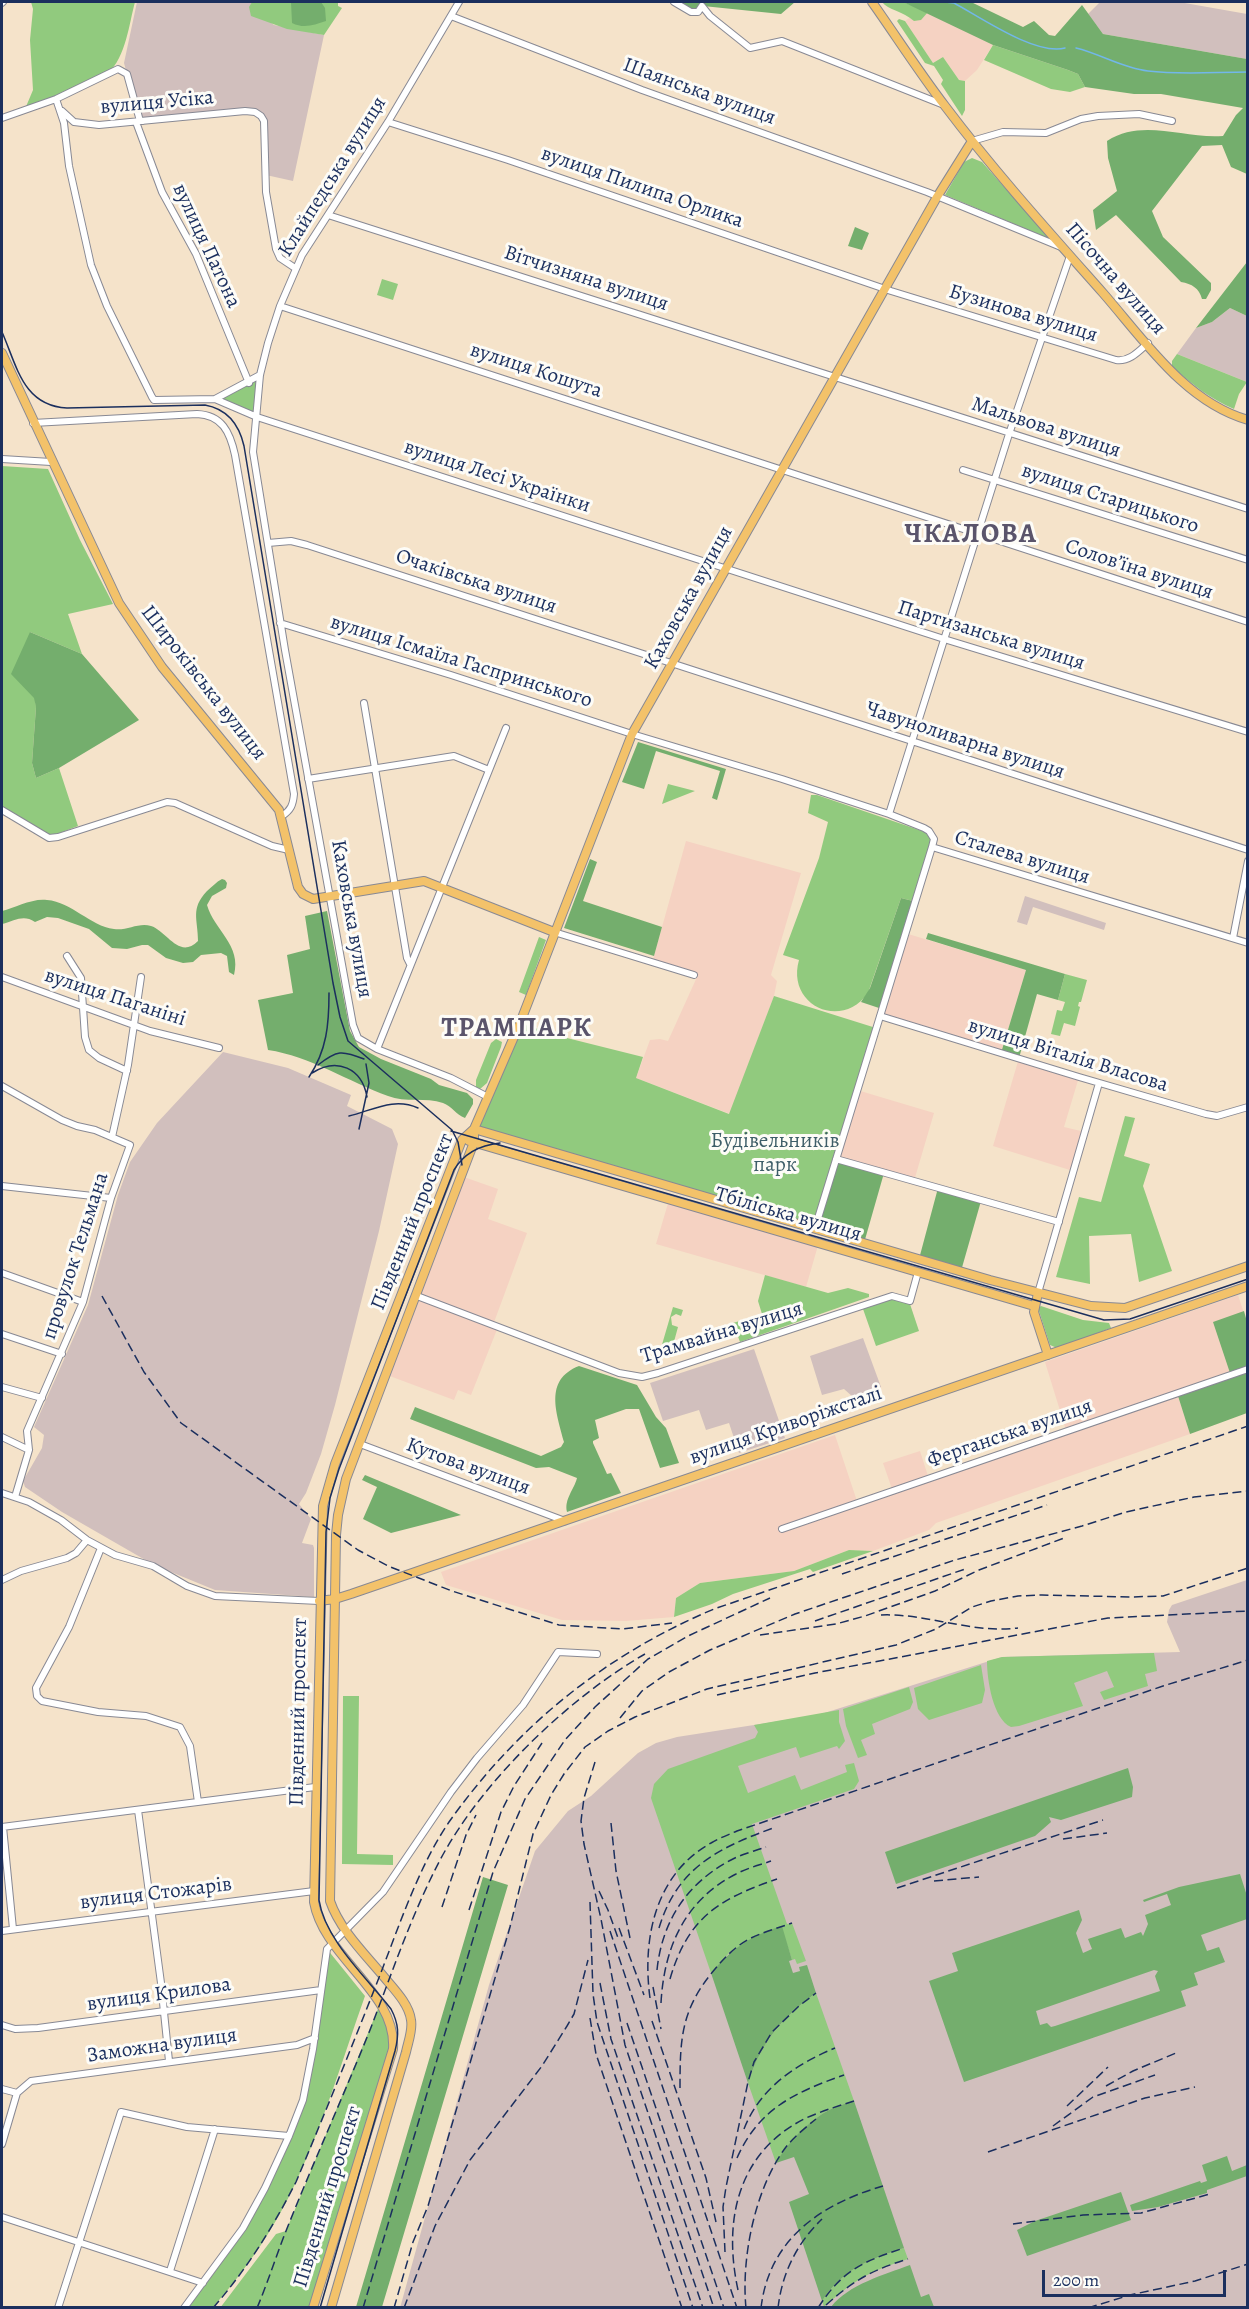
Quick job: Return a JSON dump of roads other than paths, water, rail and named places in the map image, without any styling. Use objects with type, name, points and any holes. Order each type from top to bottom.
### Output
[{"type":"main road","name":"Пісочна вулиця","points":[[872,2],[972,141],[1177,377],[1195,393],[1219,409],[1248,420]]},
{"type":"main road","name":"Каховська вулиця","points":[[474,1129],[520,1023],[632,734],[937,196],[972,141]]},
{"type":"main road","name":"Широківська вулиця","points":[[2,353],[110,586],[138,633],[162,667],[276,806],[282,816],[298,887],[303,894],[313,899],[328,897]]},
{"type":"main road","points":[[328,897],[424,881],[554,932]]},
{"type":"main road","name":"Південний проспект","points":[[313,2307],[393,2049],[394,2038],[388,2018],[380,2004],[332,1943],[319,1922],[314,1902],[322,1515],[328,1486],[462,1138],[474,1129]]},
{"type":"main road","name":"Південний проспект","points":[[331,2307],[406,2052],[412,2022],[409,2011],[396,1990],[347,1931],[333,1909],[329,1889],[338,1515],[346,1479],[474,1142],[474,1129]]},
{"type":"main road","name":"Тбіліська вулиця","points":[[474,1129],[1038,1293]]},
{"type":"main road","name":"Тбіліська вулиця","points":[[462,1138],[1034,1306]]},
{"type":"main road","points":[[1048,1355],[1035,1318],[1034,1306],[1038,1293],[1091,1306],[1125,1308],[1248,1266]]},
{"type":"main road","name":"вулиця Криворіжсталі","points":[[320,1601],[335,1599],[565,1521],[1248,1286]]},
{"type":"street","name":"Клайпедська вулиця","points":[[257,417],[260,375],[268,343],[295,268],[388,122],[459,2]]},
{"type":"street","points":[[674,2],[691,12],[698,12],[703,4],[710,16],[750,48],[782,41],[944,105]]},
{"type":"street","name":"Шаянська вулиця","points":[[451,16],[642,90],[937,196],[1062,247]]},
{"type":"street","name":"вулиця Патона","points":[[56,99],[118,69],[127,74],[162,192],[196,254],[249,383]]},
{"type":"street","points":[[2,118],[56,99],[64,123],[69,166],[91,265],[107,306],[154,400],[215,399],[249,383],[260,375]]},
{"type":"street","name":"вулиця Усіка","points":[[59,108],[67,118],[86,125],[245,111],[255,112],[261,116],[266,130],[266,192],[276,249],[280,258],[295,268]]},
{"type":"street","points":[[972,141],[1003,132],[1046,133],[1081,119],[1098,116],[1149,114],[1172,121]]},
{"type":"street","name":"вулиця Пилипа Орлика","points":[[388,122],[508,160],[885,288]]},
{"type":"street","name":"Вітчизняна вулиця","points":[[328,215],[835,376]]},
{"type":"street","points":[[889,814],[910,741],[1070,256]]},
{"type":"street","name":"Бузинова вулиця","points":[[885,288],[1123,361],[1129,359],[1148,343]]},
{"type":"street","name":"вулиця Кошута","points":[[280,306],[782,469]]},
{"type":"street","name":"Мальвова вулиця","points":[[835,376],[1248,509]]},
{"type":"street","name":"вулиця Лесі Українки","points":[[215,399],[257,417],[726,569]]},
{"type":"street","points":[[33,423],[196,414],[207,415],[218,420],[226,428],[235,455],[294,794],[293,804],[282,816]]},
{"type":"street","name":"Каховська вулиця","points":[[257,417],[253,452],[280,624],[353,1024],[358,1038],[376,1049],[451,1078],[488,1096]]},
{"type":"street","points":[[2,459],[51,462]]},
{"type":"street","name":"Соловʼїна вулиця","points":[[782,469],[977,535],[1248,622]]},
{"type":"street","name":"вулиця Старицького","points":[[963,470],[1248,560]]},
{"type":"street","name":"Очаківська вулиця","points":[[268,543],[291,541],[307,545],[672,664]]},
{"type":"street","name":"Партизанська вулиця","points":[[726,569],[944,639],[1248,732]]},
{"type":"street","name":"вулиця Ісмаїла Гаспринського","points":[[280,624],[451,675],[632,734]]},
{"type":"street","name":"Чавуноливарна вулиця","points":[[672,664],[1247,846]]},
{"type":"street","points":[[364,703],[407,958],[410,964]]},
{"type":"street","points":[[376,1049],[506,728]]},
{"type":"street","name":"Сталева вулиця","points":[[632,734],[889,814],[929,831],[934,839],[932,847],[1248,943]]},
{"type":"street","points":[[308,779],[454,756],[489,770]]},
{"type":"street","points":[[2,810],[49,838],[167,802],[175,803],[272,846],[289,850]]},
{"type":"street","points":[[815,1228],[932,847]]},
{"type":"street","points":[[1233,938],[1248,861]]},
{"type":"street","points":[[554,932],[694,975]]},
{"type":"street","points":[[67,956],[81,978],[89,1050],[99,1058],[127,1071]]},
{"type":"street","name":"вулиця Паганіні","points":[[2,977],[135,1026],[219,1048]]},
{"type":"street","points":[[2,1086],[62,1120],[112,1137],[127,1071],[141,977]]},
{"type":"street","name":"вулиця Віталія Власова","points":[[880,1016],[1099,1083],[1217,1116],[1248,1107]]},
{"type":"street","points":[[1038,1293],[1099,1083]]},
{"type":"street","name":"провулок Тельмана","points":[[15,1497],[29,1450],[27,1431],[83,1302],[111,1198],[130,1145],[112,1137]]},
{"type":"street","points":[[836,1160],[1059,1222]]},
{"type":"street","points":[[2,1186],[111,1198]]},
{"type":"street","name":"Трамвайна вулиця","points":[[417,1296],[619,1373],[642,1377],[892,1296],[910,1301],[918,1272]]},
{"type":"street","points":[[2,1273],[83,1302]]},
{"type":"street","points":[[2,1334],[62,1354]]},
{"type":"street","name":"Ферганська вулиця","points":[[782,1529],[1248,1369]]},
{"type":"street","points":[[2,1387],[42,1398]]},
{"type":"street","points":[[2,1437],[29,1450]]},
{"type":"street","name":"Кутова вулиця","points":[[360,1444],[565,1521]]},
{"type":"street","points":[[2,1493],[29,1502],[62,1520],[87,1540],[115,1555],[153,1566],[187,1586],[215,1596],[320,1601]]},
{"type":"street","points":[[2,1581],[21,1570],[67,1558],[76,1553],[87,1540]]},
{"type":"street","points":[[101,1548],[69,1627],[36,1688],[37,1696],[42,1701],[98,1712],[146,1716],[180,1727],[190,1746],[198,1802]]},
{"type":"street","points":[[184,2307],[243,2228],[289,2136],[303,2100],[315,2038],[327,1949],[383,1892],[451,1792],[523,1705],[558,1652],[597,1654]]},
{"type":"street","points":[[13,1929],[2,1827],[315,1787]]},
{"type":"street","points":[[138,1810],[169,2061]]},
{"type":"street","name":"вулиця Стожарів","points":[[2,1931],[314,1891]]},
{"type":"street","name":"вулиця Крилова","points":[[2,2025],[15,2029],[38,2028],[321,1990]]},
{"type":"street","name":"Заможна вулиця","points":[[17,2093],[31,2081],[297,2044],[315,2038]]},
{"type":"street","points":[[2,2089],[17,2093],[2,2144]]},
{"type":"street","points":[[58,2307],[121,2112],[187,2127],[289,2136]]},
{"type":"street","points":[[170,2271],[215,2129]]},
{"type":"street","points":[[2,2217],[203,2283]]},
{"type":"waterway","points":[[945,2],[954,3],[1024,41],[1053,49],[1065,48]]},
{"type":"waterway","points":[[1076,48],[1129,67],[1148,71],[1248,72]]},
{"type":"tram line","points":[[2,332],[24,382],[40,400],[52,406],[67,408],[205,405],[226,414],[239,431],[244,446],[340,1017],[348,1041],[452,1130],[458,1142],[462,1165]]},
{"type":"tram line","points":[[309,1077],[320,1057],[326,1036],[329,993]]},
{"type":"tram line","points":[[318,1065],[330,1056],[340,1053],[364,1059]]},
{"type":"tram line","points":[[359,1129],[369,1083],[366,1064]]},
{"type":"tram line","points":[[312,1073],[330,1066],[347,1068],[360,1079],[367,1097]]},
{"type":"tram line","points":[[349,1116],[392,1104],[418,1108]]},
{"type":"tram line","points":[[451,1131],[1104,1320],[1130,1319],[1248,1279]]},
{"type":"tram line","points":[[320,2308],[398,2035],[396,2020],[391,2009],[338,1944],[329,1930],[319,1900],[326,1532],[330,1498],[339,1469],[454,1170],[474,1151],[500,1143]]},
{"type":"railway","points":[[102,1296],[144,1372],[181,1423],[358,1550],[388,1566],[452,1591],[559,1625],[623,1629],[672,1623]]},
{"type":"railway","points":[[213,2308],[259,2247],[296,2182],[410,1897],[438,1839],[476,1787],[504,1754],[566,1696],[636,1648],[714,1609],[1248,1426]]},
{"type":"railway","points":[[620,1718],[642,1691],[669,1672],[710,1650],[795,1614],[955,1560],[1126,1512],[1194,1497],[1248,1491]]},
{"type":"railway","points":[[842,1574],[1047,1505]]},
{"type":"railway","points":[[760,1635],[836,1624],[865,1616],[935,1591],[979,1570],[1064,1538]]},
{"type":"railway","points":[[815,1621],[968,1568]]},
{"type":"railway","points":[[394,2308],[413,2242],[428,2206],[510,1927],[533,1834],[551,1795],[585,1747],[608,1731],[635,1717],[707,1689],[896,1645],[936,1629],[972,1607],[991,1601],[1018,1596],[1042,1595],[1163,1596],[1248,1568]]},
{"type":"railway","points":[[363,2308],[493,1872],[525,1799],[565,1740],[595,1707],[648,1659],[688,1636],[770,1598]]},
{"type":"railway","points":[[717,1695],[815,1673],[1108,1618],[1248,1611]]},
{"type":"railway","points":[[881,1615],[915,1617],[984,1628],[1018,1628]]},
{"type":"railway","points":[[257,2308],[411,1924],[429,1882],[456,1832],[478,1802],[528,1745],[586,1694],[645,1654]]},
{"type":"railway","points":[[650,1998],[648,1953],[656,1910],[677,1872],[692,1856],[714,1841],[737,1831],[1163,1686],[1248,1660]]},
{"type":"railway","points":[[469,1910],[501,1812],[514,1786],[542,1743]]},
{"type":"railway","points":[[595,1762],[584,1798],[581,1821],[625,2045],[714,2308]]},
{"type":"railway","points":[[442,1907],[466,1835],[476,1815]]},
{"type":"railway","points":[[897,1888],[1103,1820]]},
{"type":"railway","points":[[611,1823],[616,1871],[630,1938]]},
{"type":"railway","points":[[659,1928],[677,1889],[703,1862],[737,1843],[776,1827]]},
{"type":"railway","points":[[1063,1839],[1107,1833]]},
{"type":"railway","points":[[657,1970],[664,1935],[679,1905],[690,1892],[715,1869],[744,1854],[766,1847]]},
{"type":"railway","points":[[661,2003],[663,1982],[673,1944],[680,1927],[691,1911],[718,1885],[740,1872],[771,1861]]},
{"type":"railway","points":[[934,1881],[979,1877]]},
{"type":"railway","points":[[670,1979],[686,1940],[708,1913],[738,1894],[777,1879]]},
{"type":"railway","points":[[599,1891],[618,1938]]},
{"type":"railway","points":[[590,1902],[593,1994],[597,2022],[693,2308]]},
{"type":"railway","points":[[680,2088],[682,2039],[695,1997],[723,1960],[740,1945],[760,1934],[792,1923]]},
{"type":"railway","points":[[619,1928],[644,1995]]},
{"type":"railway","points":[[610,1931],[737,2308]]},
{"type":"railway","points":[[404,2308],[435,2226],[470,2160],[542,2066],[574,2014],[588,1960]]},
{"type":"railway","points":[[600,1983],[611,2039],[703,2308]]},
{"type":"railway","points":[[653,1987],[661,2029]]},
{"type":"railway","points":[[725,2252],[723,2207],[726,2187],[754,2062],[772,2032],[816,1993]]},
{"type":"railway","points":[[590,2018],[596,2054],[682,2308]]},
{"type":"railway","points":[[652,2021],[706,2178],[716,2222]]},
{"type":"railway","points":[[627,2023],[724,2308]]},
{"type":"railway","points":[[744,2129],[759,2101],[781,2079],[793,2070],[835,2048]]},
{"type":"railway","points":[[1106,2086],[1133,2071],[1176,2053]]},
{"type":"railway","points":[[1067,2106],[1108,2067]]},
{"type":"railway","points":[[737,2158],[756,2126],[768,2114],[810,2088],[844,2075]]},
{"type":"railway","points":[[1053,2126],[1093,2097],[1155,2075]]},
{"type":"railway","points":[[988,2152],[1145,2098],[1195,2087]]},
{"type":"railway","points":[[738,2290],[733,2239],[735,2214],[740,2191],[750,2169],[764,2150],[783,2132],[806,2118],[854,2101]]},
{"type":"railway","points":[[746,2308],[748,2246],[758,2203],[766,2182],[786,2147],[816,2119]]},
{"type":"railway","points":[[761,2308],[766,2284],[775,2262],[802,2228],[819,2214],[839,2203],[883,2186]]},
{"type":"railway","points":[[1013,2224],[1083,2215],[1141,2213],[1210,2194]]},
{"type":"railway","points":[[778,2308],[783,2283],[792,2259],[805,2238],[822,2219]]},
{"type":"railway","points":[[818,2308],[836,2284],[855,2269],[904,2248]]},
{"type":"railway","points":[[826,2305],[864,2277],[908,2259]]},
{"type":"railway","points":[[1088,2308],[1130,2295],[1195,2281],[1248,2264]]},
{"type":"district","name":"ЧКАЛОВА","points":[[971,535]]},
{"type":"district","name":"ТРАМПАРК","points":[[517,1029]]},
{"type":"park label","name":"Будівельників парк","points":[[775,1154]]}]
